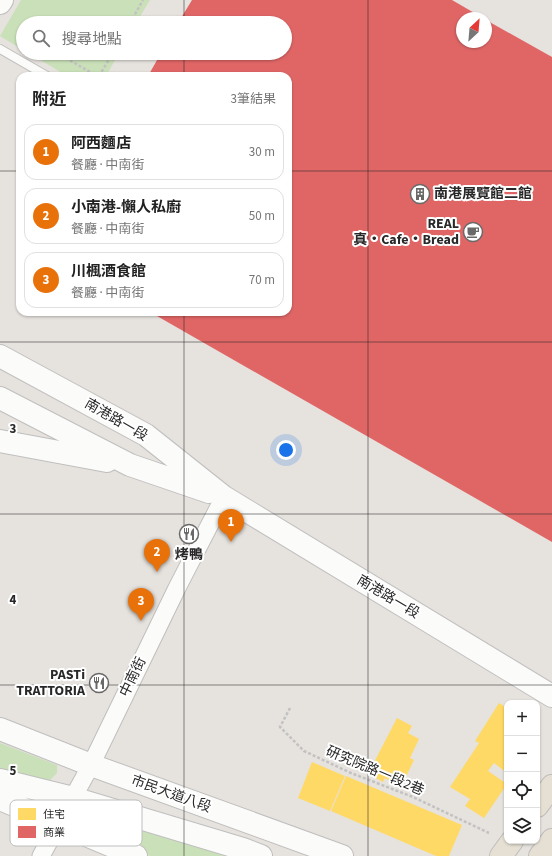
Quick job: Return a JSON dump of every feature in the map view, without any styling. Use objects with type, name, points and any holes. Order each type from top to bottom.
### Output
[{"type":"main road","name":"南港路一段","points":[[0,356],[146,435],[224,497],[552,696]]},
{"type":"main road","name":"南港路一段","points":[[0,398],[130,465],[224,497]]},
{"type":"main road","points":[[0,441],[130,465]]},
{"type":"main road","name":"市民大道八段","points":[[0,730],[91,765],[342,856]]},
{"type":"main road","points":[[0,780],[79,800]]},
{"type":"main road","points":[[540,802],[552,786]]},
{"type":"main road","points":[[0,799],[10,803]]},
{"type":"main road","points":[[142,819],[261,856]]},
{"type":"main road","points":[[540,856],[552,840]]},
{"type":"main road","points":[[501,856],[510,844]]},
{"type":"main road","points":[[112,846],[136,856]]},
{"type":"street","name":"中南街","points":[[72,798],[91,765],[177,588],[224,497]]},
{"type":"street","name":"中南街","points":[[40,856],[45,846]]},
{"type":"lane","points":[[0,50],[16,59]]},
{"type":"lane","points":[[18,60],[40,72]]},
{"type":"path","points":[[134,16],[143,0]]},
{"type":"path","points":[[69,60],[91,72]]},
{"type":"path","points":[[101,72],[108,60]]},
{"type":"path","name":"研究院路一段2巷","points":[[290,708],[280,726],[304,751],[351,773],[413,797],[489,832]]},
{"type":"green space","points":[[21,0],[150,0],[140,16],[16,16],[16,46],[0,36]]},
{"type":"green space","points":[[41,60],[115,60],[108,72],[60,72]]},
{"type":"green space","points":[[0,743],[57,765],[57,773],[50,780],[0,772]]},
{"type":"green space","points":[[142,831],[227,856],[150,856],[127,846],[142,846]]},
{"type":"building: 住宅","points":[[499,703],[504,706],[504,771],[494,763],[488,771],[504,782],[504,788],[484,818],[465,806],[470,799],[450,787],[479,743],[475,741]]},
{"type":"building: 住宅","points":[[397,718],[412,726],[408,733],[419,739],[410,758],[414,760],[401,787],[385,778],[383,782],[368,774]]},
{"type":"building: 住宅","points":[[312,762],[345,776],[330,811],[298,798]]},
{"type":"building: 住宅","points":[[346,776],[462,825],[449,856],[436,856],[331,811]]},
{"type":"building: 商業","name":"南港展覽館二館","points":[[192,0],[452,0],[473,12],[456,12],[456,48],[492,48],[492,23],[552,57],[552,542],[157,316],[292,316],[292,72],[150,72],[157,60],[292,60],[292,16],[182,16]]},
{"type":"place","name":"南港展覽館二館","points":[[420,194]]},
{"type":"place","name":"REAL 真‧Cafe‧Bread","points":[[473,232]]},
{"type":"place","name":"烤鴨","points":[[189,534]]},
{"type":"place","name":"阿西麵店","points":[[231,542]]},
{"type":"place","name":"小南港-懶人私廚","points":[[157,572]]},
{"type":"place","name":"川楓酒食館","points":[[141,621]]},
{"type":"place","name":"PASTi TRATTORIA","points":[[99,683]]}]
